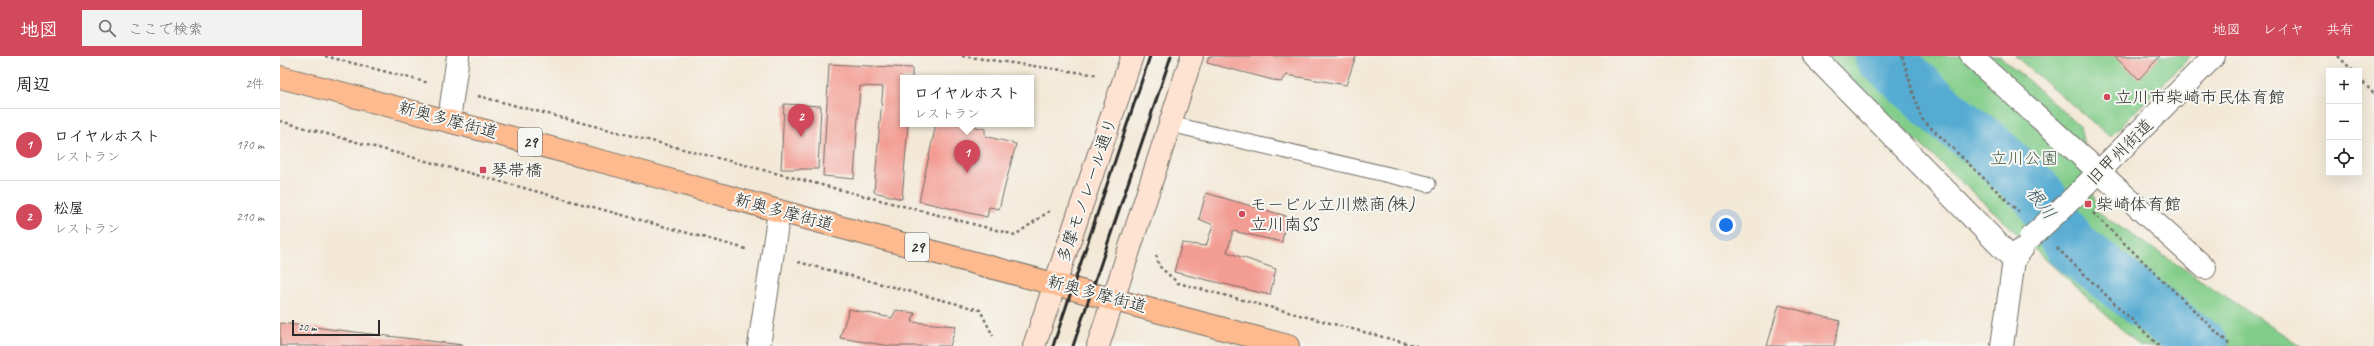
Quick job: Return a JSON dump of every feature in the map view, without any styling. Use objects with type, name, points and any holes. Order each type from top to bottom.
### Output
[{"type":"main road","name":"多摩モノレール通り","points":[[1034,346],[1132,56]]},
{"type":"main road","points":[[1098,346],[1192,56]]},
{"type":"main road","name":"新奥多摩街道","points":[[280,77],[449,120],[627,168],[779,212],[1055,283],[1288,346]]},
{"type":"street","points":[[449,120],[458,56]]},
{"type":"street","points":[[1814,56],[2014,260],[2002,346]]},
{"type":"street","points":[[1971,56],[2101,172],[2205,268]]},
{"type":"street","name":"旧甲州街道","points":[[2014,260],[2030,238],[2101,172],[2214,56]]},
{"type":"street","points":[[759,346],[779,212]]},
{"type":"lane","points":[[1170,124],[1428,184]]},
{"type":"path","points":[[325,56],[1015,235]]},
{"type":"path","points":[[962,56],[1125,79]]},
{"type":"path","points":[[1902,56],[1916,103]]},
{"type":"path","points":[[2338,56],[2350,68]]},
{"type":"path","points":[[2362,81],[2374,94]]},
{"type":"path","points":[[280,121],[772,256],[980,310],[993,336]]},
{"type":"path","points":[[2075,196],[2231,346]]},
{"type":"path","points":[[1155,252],[1159,266],[1178,283],[1417,346]]},
{"type":"green space","name":"立川公園","points":[[1824,56],[2000,56],[2080,126],[2097,212],[2301,346],[2140,346]]},
{"type":"green space","name":"立川市柴崎市民体育館","points":[[2015,56],[2191,56],[2110,137]]},
{"type":"building","points":[[1209,56],[1356,56],[1346,85],[1287,75],[1281,82],[1207,63]]},
{"type":"building","points":[[2114,56],[2160,56],[2139,79]]},
{"type":"building","points":[[829,64],[912,68],[912,75],[900,75],[900,127],[908,127],[902,199],[874,192],[883,87],[860,86],[854,179],[823,176]]},
{"type":"building","points":[[784,104],[821,106],[818,169],[781,169]]},
{"type":"building","points":[[935,127],[977,127],[985,129],[985,136],[1016,144],[999,209],[989,207],[987,217],[919,201]]},
{"type":"building","points":[[1206,193],[1286,216],[1282,242],[1233,231],[1227,252],[1276,269],[1270,295],[1174,272],[1182,243],[1206,246],[1213,225],[1199,219]]},
{"type":"building","points":[[1779,305],[1840,321],[1834,346],[1767,346]]},
{"type":"building","points":[[849,309],[892,318],[896,310],[915,313],[912,322],[956,326],[950,346],[890,346],[840,338]]},
{"type":"building","points":[[280,323],[463,345],[463,346],[280,346]]},
{"type":"waterway","name":"根川","points":[[1881,56],[1953,120],[1986,145],[2038,194],[2071,246],[2202,346]]},
{"type":"railway","points":[[1053,346],[1150,56]]},
{"type":"railway","points":[[1073,346],[1171,56]]},
{"type":"place","name":"立川市柴崎市民体育館","points":[[2107,97]]},
{"type":"place","name":"松屋","points":[[801,137]]},
{"type":"place","name":"琴帯橋","points":[[483,170]]},
{"type":"place","name":"ロイヤルホスト","points":[[967,173]]},
{"type":"place","name":"柴崎体育館","points":[[2088,204]]},
{"type":"place","name":"モービル立川燃商(株) 立川南SS","points":[[1242,214]]}]
